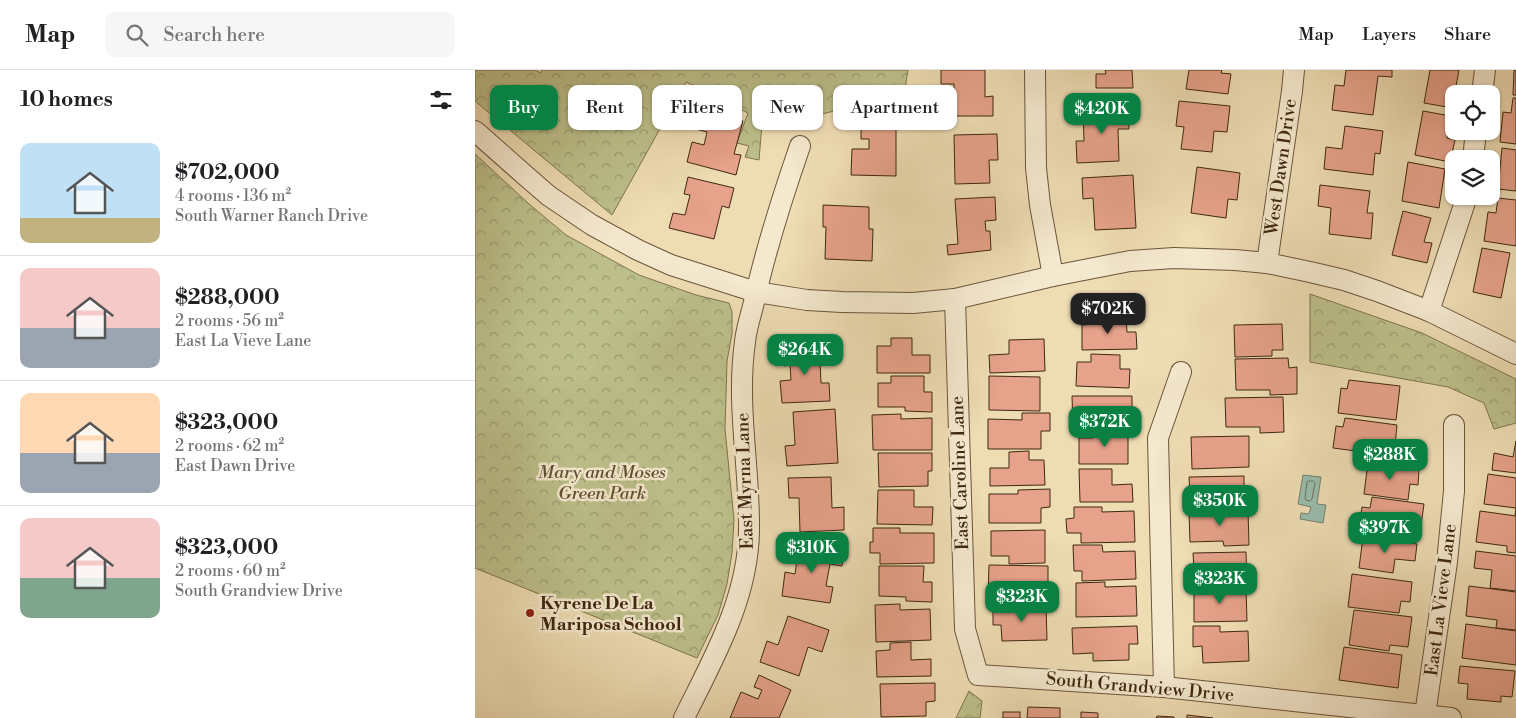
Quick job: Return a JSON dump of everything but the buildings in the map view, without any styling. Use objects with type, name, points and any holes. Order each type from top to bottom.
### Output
[{"type":"street","points":[[1035,70],[1036,168],[1040,205],[1053,276]]},
{"type":"street","name":"West Dawn Drive","points":[[1267,264],[1294,70]]},
{"type":"street","points":[[1483,85],[1485,70]]},
{"type":"street","points":[[475,131],[534,184],[592,225],[638,250],[671,265],[756,292],[807,300],[913,303],[955,298],[1130,261],[1174,258],[1225,259],[1267,264],[1344,280],[1377,290],[1429,311],[1516,354]]},
{"type":"street","name":"East Myrna Lane","points":[[684,718],[727,628],[741,591],[747,561],[749,531],[742,376],[745,341],[771,230],[800,146]]},
{"type":"street","points":[[1429,311],[1464,205]]},
{"type":"street","name":"East Caroline Lane","points":[[955,298],[965,629],[978,675]]},
{"type":"street","points":[[1164,687],[1158,438],[1181,372]]},
{"type":"street","name":"East La Vieve Lane","points":[[1425,715],[1448,553],[1454,491],[1454,425]]},
{"type":"street","name":"South Grandview Drive","points":[[978,675],[1164,687],[1451,718]]},
{"type":"green space","points":[[475,70],[535,70],[541,73],[542,70],[908,70],[906,85],[833,85],[833,111],[823,114],[823,85],[752,85],[752,130],[762,130],[759,160],[745,157],[749,146],[737,143],[748,113],[742,110],[742,85],[692,85],[686,82],[684,85],[652,85],[652,130],[659,130],[612,215],[510,130],[558,130],[558,85],[490,85],[490,113],[475,101]]},
{"type":"green space","name":"Mary and Moses Green Park","points":[[475,154],[566,235],[639,275],[696,295],[729,303],[732,312],[732,334],[727,361],[725,429],[734,520],[732,553],[727,584],[718,615],[697,658],[475,568]]},
{"type":"green space","points":[[1310,294],[1422,333],[1516,379],[1516,423],[1494,429],[1484,403],[1448,387],[1310,362]]},
{"type":"green space","points":[[969,691],[982,701],[980,718],[956,718]]},
{"type":"water","points":[[1303,475],[1321,477],[1317,504],[1326,505],[1323,523],[1300,519],[1301,513],[1309,514],[1311,507],[1298,504]]},
{"type":"place","name":"Kyrene De La Mariposa School","points":[[530,613]]}]
